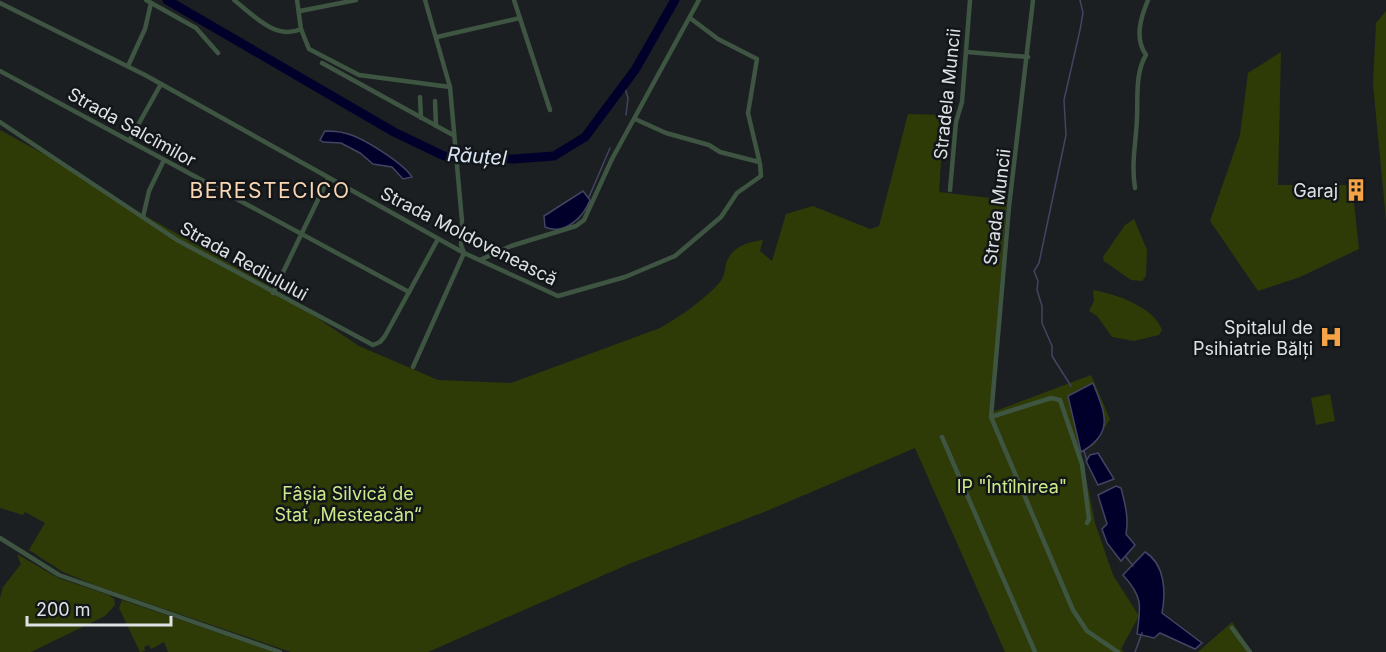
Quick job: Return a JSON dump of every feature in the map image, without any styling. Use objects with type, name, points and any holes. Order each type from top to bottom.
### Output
[{"type":"street","points":[[234,0],[276,30],[292,32],[301,29]]},
{"type":"street","points":[[297,0],[301,29],[309,49],[359,75],[450,87]]},
{"type":"street","points":[[300,11],[356,0]]},
{"type":"street","points":[[413,367],[464,253],[461,245],[462,221],[450,87],[425,0]]},
{"type":"street","points":[[514,0],[550,110]]},
{"type":"street","points":[[480,260],[511,246],[580,224],[589,211],[612,159],[636,119],[699,0]]},
{"type":"street","name":"Stradela Muncii","points":[[950,190],[955,129],[962,102],[970,0]]},
{"type":"street","name":"Strada Muncii","points":[[991,417],[1009,207],[1033,0]]},
{"type":"street","points":[[1135,188],[1132,148],[1137,122],[1140,69],[1146,55],[1142,49],[1140,28],[1148,0]]},
{"type":"street","points":[[128,66],[145,29],[149,1],[196,28],[218,53]]},
{"type":"street","name":"Strada Moldovenească","points":[[0,3],[128,66],[464,253],[558,297],[625,277],[665,262],[687,248],[721,217],[731,199],[757,181],[761,172],[759,162]]},
{"type":"street","points":[[437,37],[520,18]]},
{"type":"street","points":[[636,119],[666,132],[709,145],[720,152],[759,162],[748,113],[757,59],[718,39],[690,18]]},
{"type":"street","points":[[967,52],[1028,57]]},
{"type":"street","points":[[322,63],[453,135]]},
{"type":"street","name":"Strada Salcîmilor","points":[[0,71],[409,292]]},
{"type":"street","points":[[129,141],[161,84]]},
{"type":"street","points":[[420,96],[421,118]]},
{"type":"street","points":[[435,101],[436,126]]},
{"type":"street","name":"Strada Rediulului","points":[[0,122],[177,240],[373,345],[383,339],[438,239]]},
{"type":"street","points":[[143,217],[149,191],[164,160]]},
{"type":"street","points":[[273,293],[328,179]]},
{"type":"street","points":[[1087,523],[1089,519],[1082,464],[1060,400],[1051,398],[991,417],[1073,610],[1087,631],[1118,652]]},
{"type":"street","points":[[942,437],[1035,652]]},
{"type":"street","points":[[0,538],[59,575],[280,652]]},
{"type":"street","points":[[1232,628],[1250,652]]},
{"type":"green space","points":[[1386,11],[1386,220],[1373,84],[1376,23]]},
{"type":"green space","points":[[1281,52],[1278,185],[1352,185],[1359,249],[1300,277],[1258,291],[1210,221],[1240,135],[1248,73]]},
{"type":"green space","name":"Fâșia Silvică de Stat „Mesteacăn“","points":[[908,114],[944,115],[939,192],[1007,200],[990,413],[1091,375],[1110,419],[1094,445],[1081,452],[1095,523],[1113,575],[1139,616],[1121,649],[1124,652],[1005,652],[915,448],[769,510],[629,564],[428,652],[291,652],[97,586],[63,572],[29,550],[45,523],[25,512],[23,515],[0,508],[0,130],[60,163],[98,189],[273,288],[359,346],[438,380],[511,383],[660,328],[684,313],[714,289],[723,276],[728,258],[740,246],[763,240],[760,251],[772,261],[786,214],[813,206],[870,229],[879,226]]},
{"type":"green space","points":[[1134,219],[1147,250],[1146,276],[1142,281],[1131,280],[1104,261],[1103,257],[1125,225]]},
{"type":"green space","points":[[1093,290],[1123,298],[1143,308],[1158,322],[1162,330],[1159,335],[1134,341],[1112,337],[1097,316],[1089,311],[1094,301]]},
{"type":"green space","points":[[1330,394],[1335,421],[1316,425],[1311,398]]},
{"type":"green space","points":[[17,554],[58,578],[109,595],[114,599],[115,605],[105,616],[31,652],[0,652],[0,598],[3,587],[21,564]]},
{"type":"green space","points":[[122,600],[274,652],[168,652],[164,642],[151,649],[149,645],[144,647],[145,651],[140,652],[119,608]]},
{"type":"green space","points":[[1232,622],[1252,652],[1198,652]]},
{"type":"water","points":[[325,131],[342,132],[361,139],[391,158],[412,177],[403,179],[392,167],[373,164],[360,153],[341,143],[323,142],[320,140]]},
{"type":"water","points":[[583,191],[590,200],[573,223],[560,229],[545,227],[544,216]]},
{"type":"water","points":[[1093,383],[1103,413],[1103,430],[1092,445],[1081,452],[1068,396]]},
{"type":"water","points":[[1098,453],[1114,479],[1098,485],[1086,461],[1090,455]]},
{"type":"water","points":[[1116,486],[1121,488],[1125,505],[1126,534],[1135,545],[1121,561],[1107,543],[1102,529],[1107,524],[1098,495]]},
{"type":"water","points":[[1145,552],[1157,564],[1163,579],[1162,613],[1202,643],[1195,649],[1160,633],[1154,638],[1137,634],[1139,602],[1134,589],[1123,575]]},
{"type":"waterway","name":"Răuțel","points":[[167,0],[394,132],[444,156],[514,159],[554,156],[585,137],[635,70],[675,0]]},
{"type":"waterway","points":[[1071,386],[1052,356],[1052,346],[1042,323],[1042,306],[1034,271],[1039,263],[1066,135],[1064,100],[1083,13],[1080,0]]},
{"type":"waterway","points":[[624,85],[628,98],[626,115]]},
{"type":"waterway","points":[[589,197],[610,148]]},
{"type":"waterway","points":[[1084,451],[1087,461]]},
{"type":"waterway","points":[[1126,557],[1133,566]]},
{"type":"waterway","points":[[1135,652],[1142,633]]},
{"type":"place","name":"Garaj","points":[[1356,190]]},
{"type":"place","name":"Spitalul de Psihiatrie Bălți","points":[[1331,337]]},
{"type":"district","name":"BERESTECICO","points":[[270,190]]},
{"type":"park label","name":"IP \"Întîlnirea\"","points":[[1012,486]]}]
